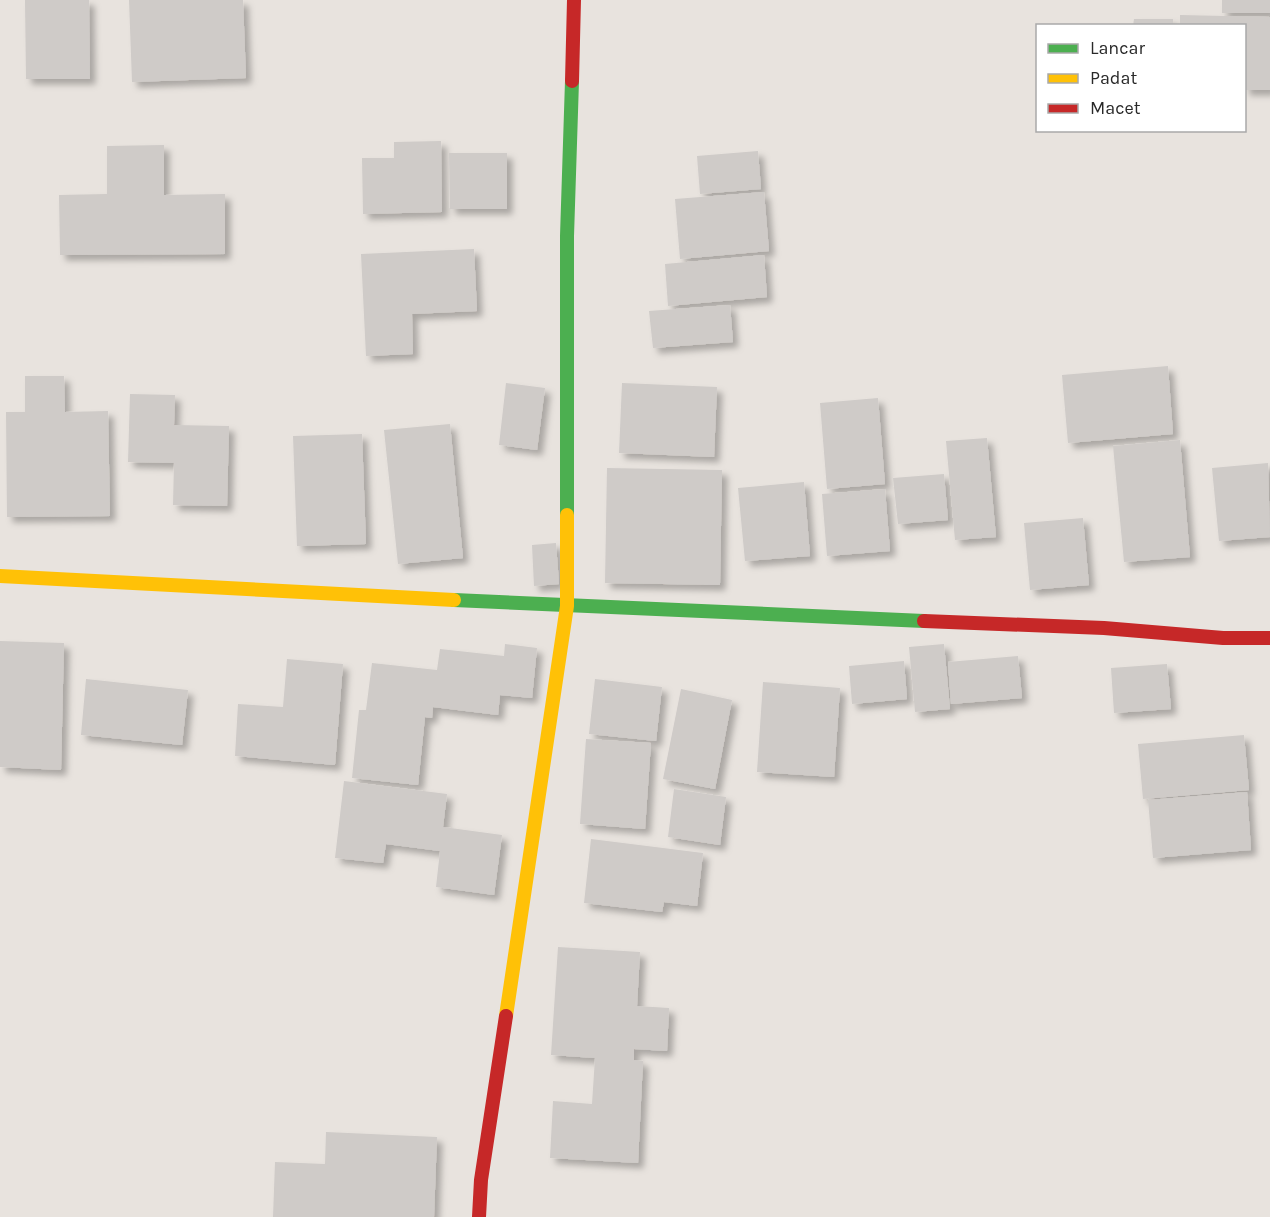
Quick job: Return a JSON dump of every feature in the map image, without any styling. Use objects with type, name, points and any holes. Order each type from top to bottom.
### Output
[{"type":"street","points":[[479,1217],[481,1180],[567,606],[567,236],[574,0]]},
{"type":"street","points":[[0,576],[567,606],[1104,628],[1223,638],[1270,638]]},
{"type":"building","points":[[25,0],[89,0],[90,79],[26,79]]},
{"type":"building","points":[[129,0],[243,0],[246,78],[132,82]]},
{"type":"building","points":[[1222,0],[1270,0],[1270,13],[1222,13]]},
{"type":"building","points":[[1180,15],[1270,17],[1270,90],[1246,90],[1246,24],[1180,24]]},
{"type":"building","points":[[1134,19],[1173,19],[1173,24],[1133,24]]},
{"type":"building","points":[[441,141],[442,212],[363,214],[362,158],[394,158],[394,142]]},
{"type":"building","points":[[164,145],[164,195],[225,194],[225,254],[60,255],[59,195],[107,194],[107,146]]},
{"type":"building","points":[[758,151],[761,189],[700,194],[697,156]]},
{"type":"building","points":[[449,153],[507,153],[507,209],[450,209]]},
{"type":"building","points":[[764,192],[769,251],[680,259],[675,199]]},
{"type":"building","points":[[474,249],[477,311],[412,314],[413,354],[366,356],[361,254]]},
{"type":"building","points":[[764,255],[767,297],[668,306],[665,264]]},
{"type":"building","points":[[730,305],[733,342],[653,348],[649,311]]},
{"type":"building","points":[[1168,366],[1173,434],[1068,443],[1062,375]]},
{"type":"building","points":[[25,376],[64,376],[65,412],[108,411],[110,516],[7,517],[6,412],[25,412]]},
{"type":"building","points":[[506,383],[545,388],[537,450],[499,445]]},
{"type":"building","points":[[622,383],[717,387],[714,457],[619,453]]},
{"type":"building","points":[[130,394],[175,395],[174,425],[229,426],[227,506],[173,505],[174,463],[128,462]]},
{"type":"building","points":[[878,398],[885,484],[827,489],[820,403]]},
{"type":"building","points":[[450,424],[463,558],[398,564],[384,430]]},
{"type":"building","points":[[362,434],[366,544],[297,546],[293,436]]},
{"type":"building","points":[[987,438],[996,537],[955,540],[946,441]]},
{"type":"building","points":[[1180,440],[1190,557],[1124,562],[1113,446]]},
{"type":"building","points":[[1268,463],[1270,537],[1219,541],[1212,468]]},
{"type":"building","points":[[607,468],[722,470],[720,585],[605,583]]},
{"type":"building","points":[[944,474],[948,520],[898,524],[893,478]]},
{"type":"building","points":[[804,482],[810,556],[745,561],[738,488]]},
{"type":"building","points":[[885,489],[890,551],[827,556],[822,494]]},
{"type":"building","points":[[1083,518],[1089,585],[1030,590],[1024,523]]},
{"type":"building","points":[[556,543],[559,584],[534,586],[532,545]]},
{"type":"building","points":[[0,641],[64,643],[61,770],[0,767]]},
{"type":"building","points":[[505,644],[537,648],[532,698],[500,695],[498,715],[433,707],[432,718],[425,717],[418,785],[352,778],[359,710],[366,710],[372,663],[437,670],[440,649],[504,656]]},
{"type":"building","points":[[944,644],[950,709],[915,712],[909,647]]},
{"type":"building","points":[[1018,656],[1022,698],[951,704],[948,662]]},
{"type":"building","points":[[287,659],[343,664],[335,765],[235,756],[238,704],[283,707]]},
{"type":"building","points":[[904,661],[907,699],[852,704],[849,666]]},
{"type":"building","points":[[1167,664],[1171,709],[1114,713],[1111,668]]},
{"type":"building","points":[[86,679],[188,690],[182,745],[81,735]]},
{"type":"building","points":[[595,679],[662,687],[656,741],[589,734]]},
{"type":"building","points":[[763,682],[840,688],[834,777],[757,772]]},
{"type":"building","points":[[681,689],[732,700],[715,789],[663,779]]},
{"type":"building","points":[[1244,735],[1249,790],[1143,799],[1138,744]]},
{"type":"building","points":[[586,739],[651,743],[645,829],[580,824]]},
{"type":"building","points":[[344,781],[447,794],[443,827],[502,835],[494,895],[436,887],[440,851],[386,844],[383,863],[335,858]]},
{"type":"building","points":[[674,789],[726,797],[720,845],[668,837]]},
{"type":"building","points":[[1247,792],[1251,850],[1153,858],[1148,800]]},
{"type":"building","points":[[591,839],[703,853],[697,906],[664,902],[662,912],[584,903]]},
{"type":"building","points":[[558,947],[640,952],[637,1006],[669,1008],[667,1051],[634,1049],[634,1060],[643,1061],[638,1163],[550,1158],[553,1101],[592,1104],[595,1058],[551,1055]]},
{"type":"building","points":[[326,1132],[437,1137],[434,1217],[273,1217],[275,1162],[325,1164]]},
{"type":"traffic: fast","points":[[567,515],[567,236],[572,81]]},
{"type":"traffic: fast","points":[[454,600],[924,621]]},
{"type":"traffic: slow","points":[[506,1016],[567,606],[567,515]]},
{"type":"traffic: slow","points":[[0,576],[454,600]]},
{"type":"traffic: jam","points":[[572,81],[574,0]]},
{"type":"traffic: jam","points":[[924,621],[1104,628],[1223,638],[1270,638]]},
{"type":"traffic: jam","points":[[479,1217],[481,1180],[506,1016]]}]
